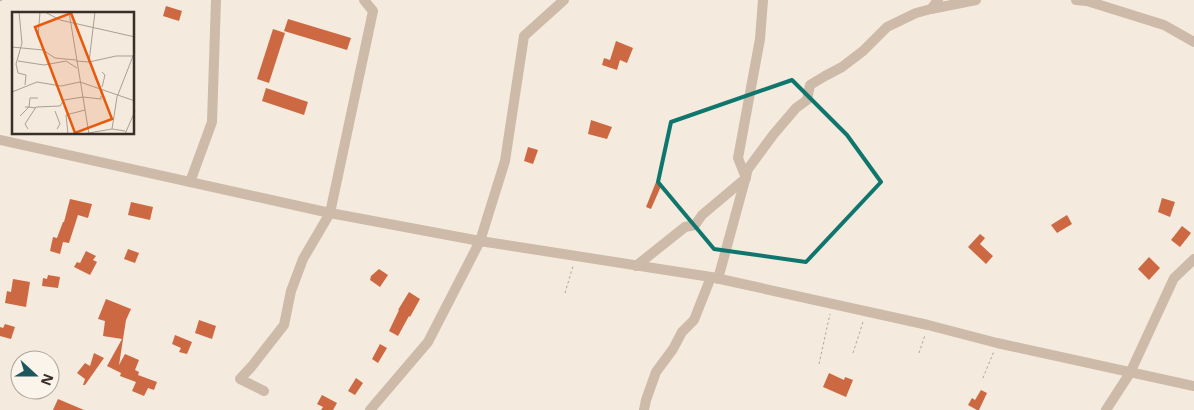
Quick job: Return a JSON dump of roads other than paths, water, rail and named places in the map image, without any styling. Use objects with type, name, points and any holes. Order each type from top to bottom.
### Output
[{"type":"street","points":[[190,182],[212,122],[216,0]]},
{"type":"street","points":[[264,391],[240,378],[252,366],[284,325],[291,291],[303,258],[330,213],[373,11],[364,0]]},
{"type":"street","points":[[370,410],[428,342],[480,241],[505,160],[524,36],[564,0]]},
{"type":"street","points":[[746,178],[738,158],[760,39],[763,0]]},
{"type":"street","points":[[931,9],[938,0]]},
{"type":"street","points":[[653,410],[645,405],[656,372],[673,349],[682,332],[694,320],[714,278],[748,169],[796,108],[807,100],[810,85],[842,67],[863,51],[888,27],[916,13],[976,0]]},
{"type":"street","points":[[1076,0],[1087,1],[1164,25],[1194,42]]},
{"type":"street","points":[[0,140],[330,213],[480,241],[714,278],[1194,386]]},
{"type":"street","points":[[636,266],[685,227],[695,225],[702,215],[746,178]]},
{"type":"street","points":[[1106,410],[1130,373],[1174,278],[1194,259]]}]
